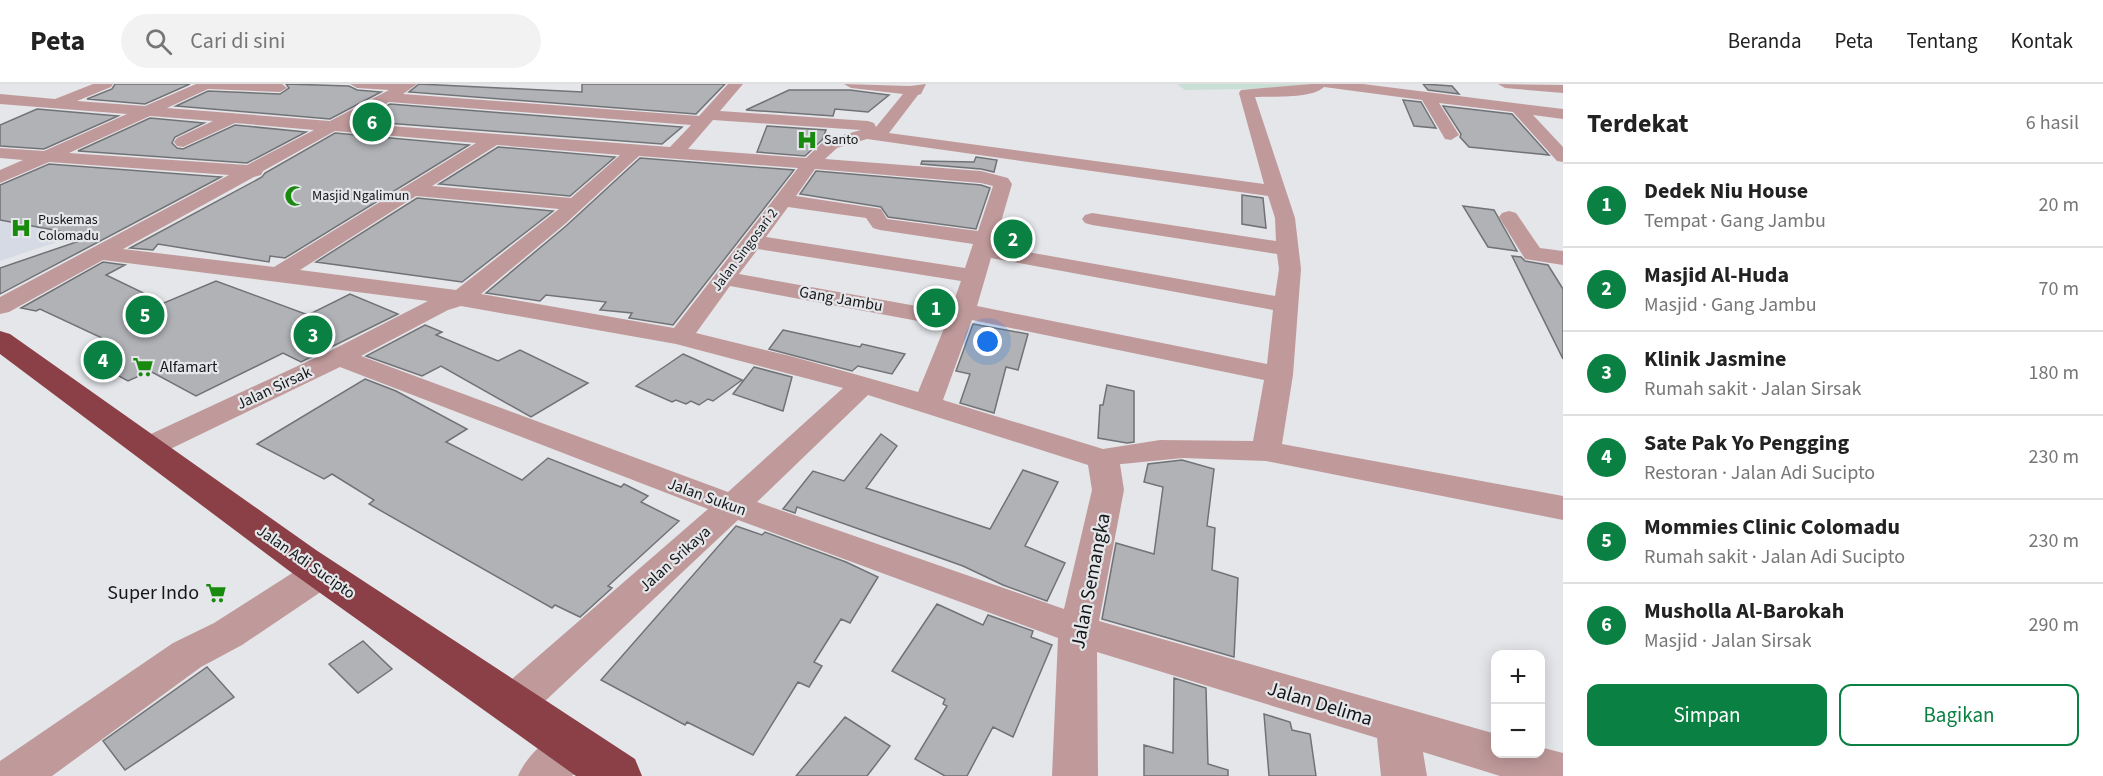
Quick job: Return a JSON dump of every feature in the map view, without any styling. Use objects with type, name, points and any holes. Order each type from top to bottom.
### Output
[{"type":"highway","name":"Jalan Adi Sucipto","points":[[0,340],[321,573],[617,776]]},
{"type":"street","points":[[54,104],[106,84]]},
{"type":"street","points":[[0,177],[207,84],[280,88]]},
{"type":"street","points":[[357,84],[408,85]]},
{"type":"street","points":[[675,153],[736,84]]},
{"type":"street","points":[[851,84],[918,87]]},
{"type":"street","points":[[1266,451],[1279,375],[1290,269],[1286,218],[1275,191],[1246,93],[1252,90],[1308,90],[1319,84]]},
{"type":"street","points":[[1329,84],[1563,114]]},
{"type":"street","points":[[1505,84],[1560,88]]},
{"type":"street","points":[[0,308],[408,85]]},
{"type":"street","points":[[879,131],[918,87]]},
{"type":"street","points":[[1427,96],[1451,135]]},
{"type":"street","points":[[385,98],[879,131],[1275,191]]},
{"type":"street","points":[[0,99],[144,113],[258,119],[493,140],[981,177],[1001,182],[1003,184],[997,209],[972,276],[961,316],[927,405]]},
{"type":"street","points":[[1519,109],[1563,157]]},
{"type":"street","points":[[183,142],[231,119]]},
{"type":"street","name":"Jalan Singosari 2","points":[[680,337],[750,241],[811,163],[831,144],[879,131]]},
{"type":"street","points":[[278,274],[493,140]]},
{"type":"street","points":[[463,297],[635,151]]},
{"type":"street","points":[[0,153],[254,171]]},
{"type":"street","points":[[458,181],[492,185],[502,198]]},
{"type":"street","points":[[411,190],[575,204]]},
{"type":"street","points":[[783,200],[873,213],[880,224],[1287,305]]},
{"type":"street","points":[[1509,217],[1533,254],[1562,259]]},
{"type":"street","points":[[1092,219],[1287,249]]},
{"type":"street","points":[[750,241],[972,276]]},
{"type":"street","points":[[99,253],[463,297],[590,318],[775,360],[1103,459],[1115,454],[1153,450],[1266,451],[1563,508]]},
{"type":"street","name":"Gang Jambu","points":[[723,278],[961,316],[1279,375]]},
{"type":"street","name":"Jalan Sirsak","points":[[148,447],[339,357],[439,305],[463,297]]},
{"type":"street","name":"Jalan Sukun","points":[[339,357],[733,507],[1078,630]]},
{"type":"street","name":"Jalan Srikaya","points":[[512,705],[733,507],[862,385]]},
{"type":"street","name":"Jalan Semangka","points":[[1075,776],[1078,630],[1108,490],[1103,459]]},
{"type":"street","points":[[16,776],[187,655],[228,634],[321,573]]},
{"type":"street","name":"Jalan Delima","points":[[1078,630],[1544,771]]},
{"type":"street","points":[[1396,726],[1404,776]]},
{"type":"street","points":[[542,776],[573,746]]},
{"type":"shaded area","name":"Puskemas Colomadu","points":[[12,213],[66,239],[0,261],[0,217]]},
{"type":"green space","points":[[1177,84],[1306,84],[1294,88],[1185,90]]},
{"type":"building","points":[[115,84],[190,84],[145,104],[87,99],[112,89]]},
{"type":"building","points":[[286,84],[349,86],[357,90],[381,92],[330,119],[176,106],[208,91],[280,94],[289,88]]},
{"type":"building","points":[[419,84],[582,92],[582,84],[725,84],[696,114],[409,92]]},
{"type":"building","points":[[1423,84],[1452,86],[1459,94],[1428,90]]},
{"type":"building","points":[[789,90],[850,90],[889,95],[868,112],[835,109],[833,116],[746,110]]},
{"type":"building","points":[[1403,100],[1421,102],[1436,128],[1414,126]]},
{"type":"building","points":[[390,104],[682,127],[662,144],[359,121]]},
{"type":"building","points":[[1443,106],[1512,114],[1549,155],[1469,147],[1460,137],[1461,134]]},
{"type":"building","points":[[37,109],[118,116],[44,149],[0,146],[0,125]]},
{"type":"building","points":[[150,118],[204,123],[175,137],[172,143],[177,148],[183,149],[235,125],[306,132],[247,163],[78,151]]},
{"type":"building","points":[[767,126],[826,130],[822,140],[805,156],[757,152]]},
{"type":"building","points":[[335,133],[469,145],[285,258],[270,256],[269,262],[158,244],[153,250],[130,248],[262,177],[265,173]]},
{"type":"building","points":[[498,147],[615,157],[570,196],[439,184]]},
{"type":"building","points":[[976,157],[997,160],[994,172],[921,164],[922,161],[974,162]]},
{"type":"building","points":[[640,158],[794,170],[673,325],[629,318],[632,313],[600,310],[606,302],[546,295],[540,301],[486,293],[566,226]]},
{"type":"building","points":[[49,164],[221,177],[0,294],[0,268],[91,237],[0,220],[0,185]]},
{"type":"building","points":[[816,171],[981,185],[990,188],[976,229],[888,217],[881,207],[800,194]]},
{"type":"building","points":[[1242,195],[1263,198],[1266,228],[1242,224]]},
{"type":"building","points":[[417,198],[553,211],[462,282],[316,262]]},
{"type":"building","points":[[1463,206],[1494,210],[1517,251],[1488,247]]},
{"type":"building","points":[[1512,256],[1548,265],[1563,289],[1563,359]]},
{"type":"building","points":[[103,262],[125,265],[106,275],[164,303],[216,281],[308,315],[350,294],[398,314],[301,362],[283,353],[196,396],[150,371],[128,381],[87,359],[117,345],[40,309],[36,311],[21,308]]},
{"type":"building","points":[[973,324],[1028,334],[1018,370],[1006,367],[994,413],[960,403],[970,374],[956,371]]},
{"type":"building","points":[[425,325],[442,332],[436,335],[498,361],[520,350],[588,383],[531,417],[441,366],[422,376],[366,356]]},
{"type":"building","points":[[783,330],[860,347],[862,344],[905,354],[892,374],[858,366],[852,371],[769,349]]},
{"type":"building","points":[[683,354],[742,380],[713,401],[708,399],[699,405],[691,401],[686,404],[676,400],[672,402],[636,386]]},
{"type":"building","points":[[754,367],[792,377],[783,411],[733,394]]},
{"type":"building","points":[[365,379],[396,391],[467,429],[446,442],[522,480],[548,458],[621,487],[624,484],[648,496],[641,502],[679,521],[608,586],[612,588],[580,617],[555,605],[552,608],[369,504],[374,500],[332,474],[324,479],[257,444]]},
{"type":"building","points":[[1107,385],[1134,391],[1134,442],[1098,438],[1100,405],[1103,405]]},
{"type":"building","points":[[881,434],[897,446],[866,488],[990,529],[1023,470],[1058,482],[1025,546],[1065,563],[1047,601],[1003,585],[963,566],[797,507],[795,513],[783,509],[813,471],[844,481]]},
{"type":"building","points":[[1182,460],[1214,469],[1207,526],[1215,528],[1212,570],[1238,578],[1234,657],[1102,619],[1116,543],[1154,554],[1163,487],[1144,482],[1148,464]]},
{"type":"building","points":[[736,526],[762,535],[765,532],[846,562],[878,577],[850,623],[841,619],[814,662],[822,666],[809,687],[798,682],[753,755],[687,722],[685,725],[601,680]]},
{"type":"building","points":[[937,604],[983,625],[988,615],[1033,631],[1031,637],[1052,645],[1013,737],[993,727],[967,776],[945,776],[915,759],[947,706],[943,704],[945,699],[892,671]]},
{"type":"building","points":[[363,641],[392,669],[358,693],[329,664]]},
{"type":"building","points":[[207,667],[234,697],[125,770],[103,741]]},
{"type":"building","points":[[1174,678],[1206,688],[1208,764],[1228,770],[1228,776],[1144,776],[1144,745],[1173,753]]},
{"type":"building","points":[[1264,714],[1290,722],[1292,730],[1310,734],[1316,776],[1269,776]]},
{"type":"building","points":[[845,717],[890,746],[867,776],[796,776]]},
{"type":"place","name":"Musholla Al-Barokah","points":[[372,122]]},
{"type":"place","name":"Santo","points":[[807,140]]},
{"type":"place","name":"Masjid Ngalimun","points":[[295,196]]},
{"type":"place","name":"Puskemas Colomadu","points":[[21,228]]},
{"type":"place","name":"Masjid Al-Huda","points":[[1013,239]]},
{"type":"place","name":"Dedek Niu House","points":[[936,308]]},
{"type":"place","name":"Mommies Clinic Colomadu","points":[[145,315]]},
{"type":"place","name":"Klinik Jasmine","points":[[313,335]]},
{"type":"place","name":"Sate Pak Yo Pengging","points":[[103,360]]},
{"type":"place","name":"Alfamart","points":[[143,367]]},
{"type":"place","name":"Super Indo","points":[[216,593]]}]
